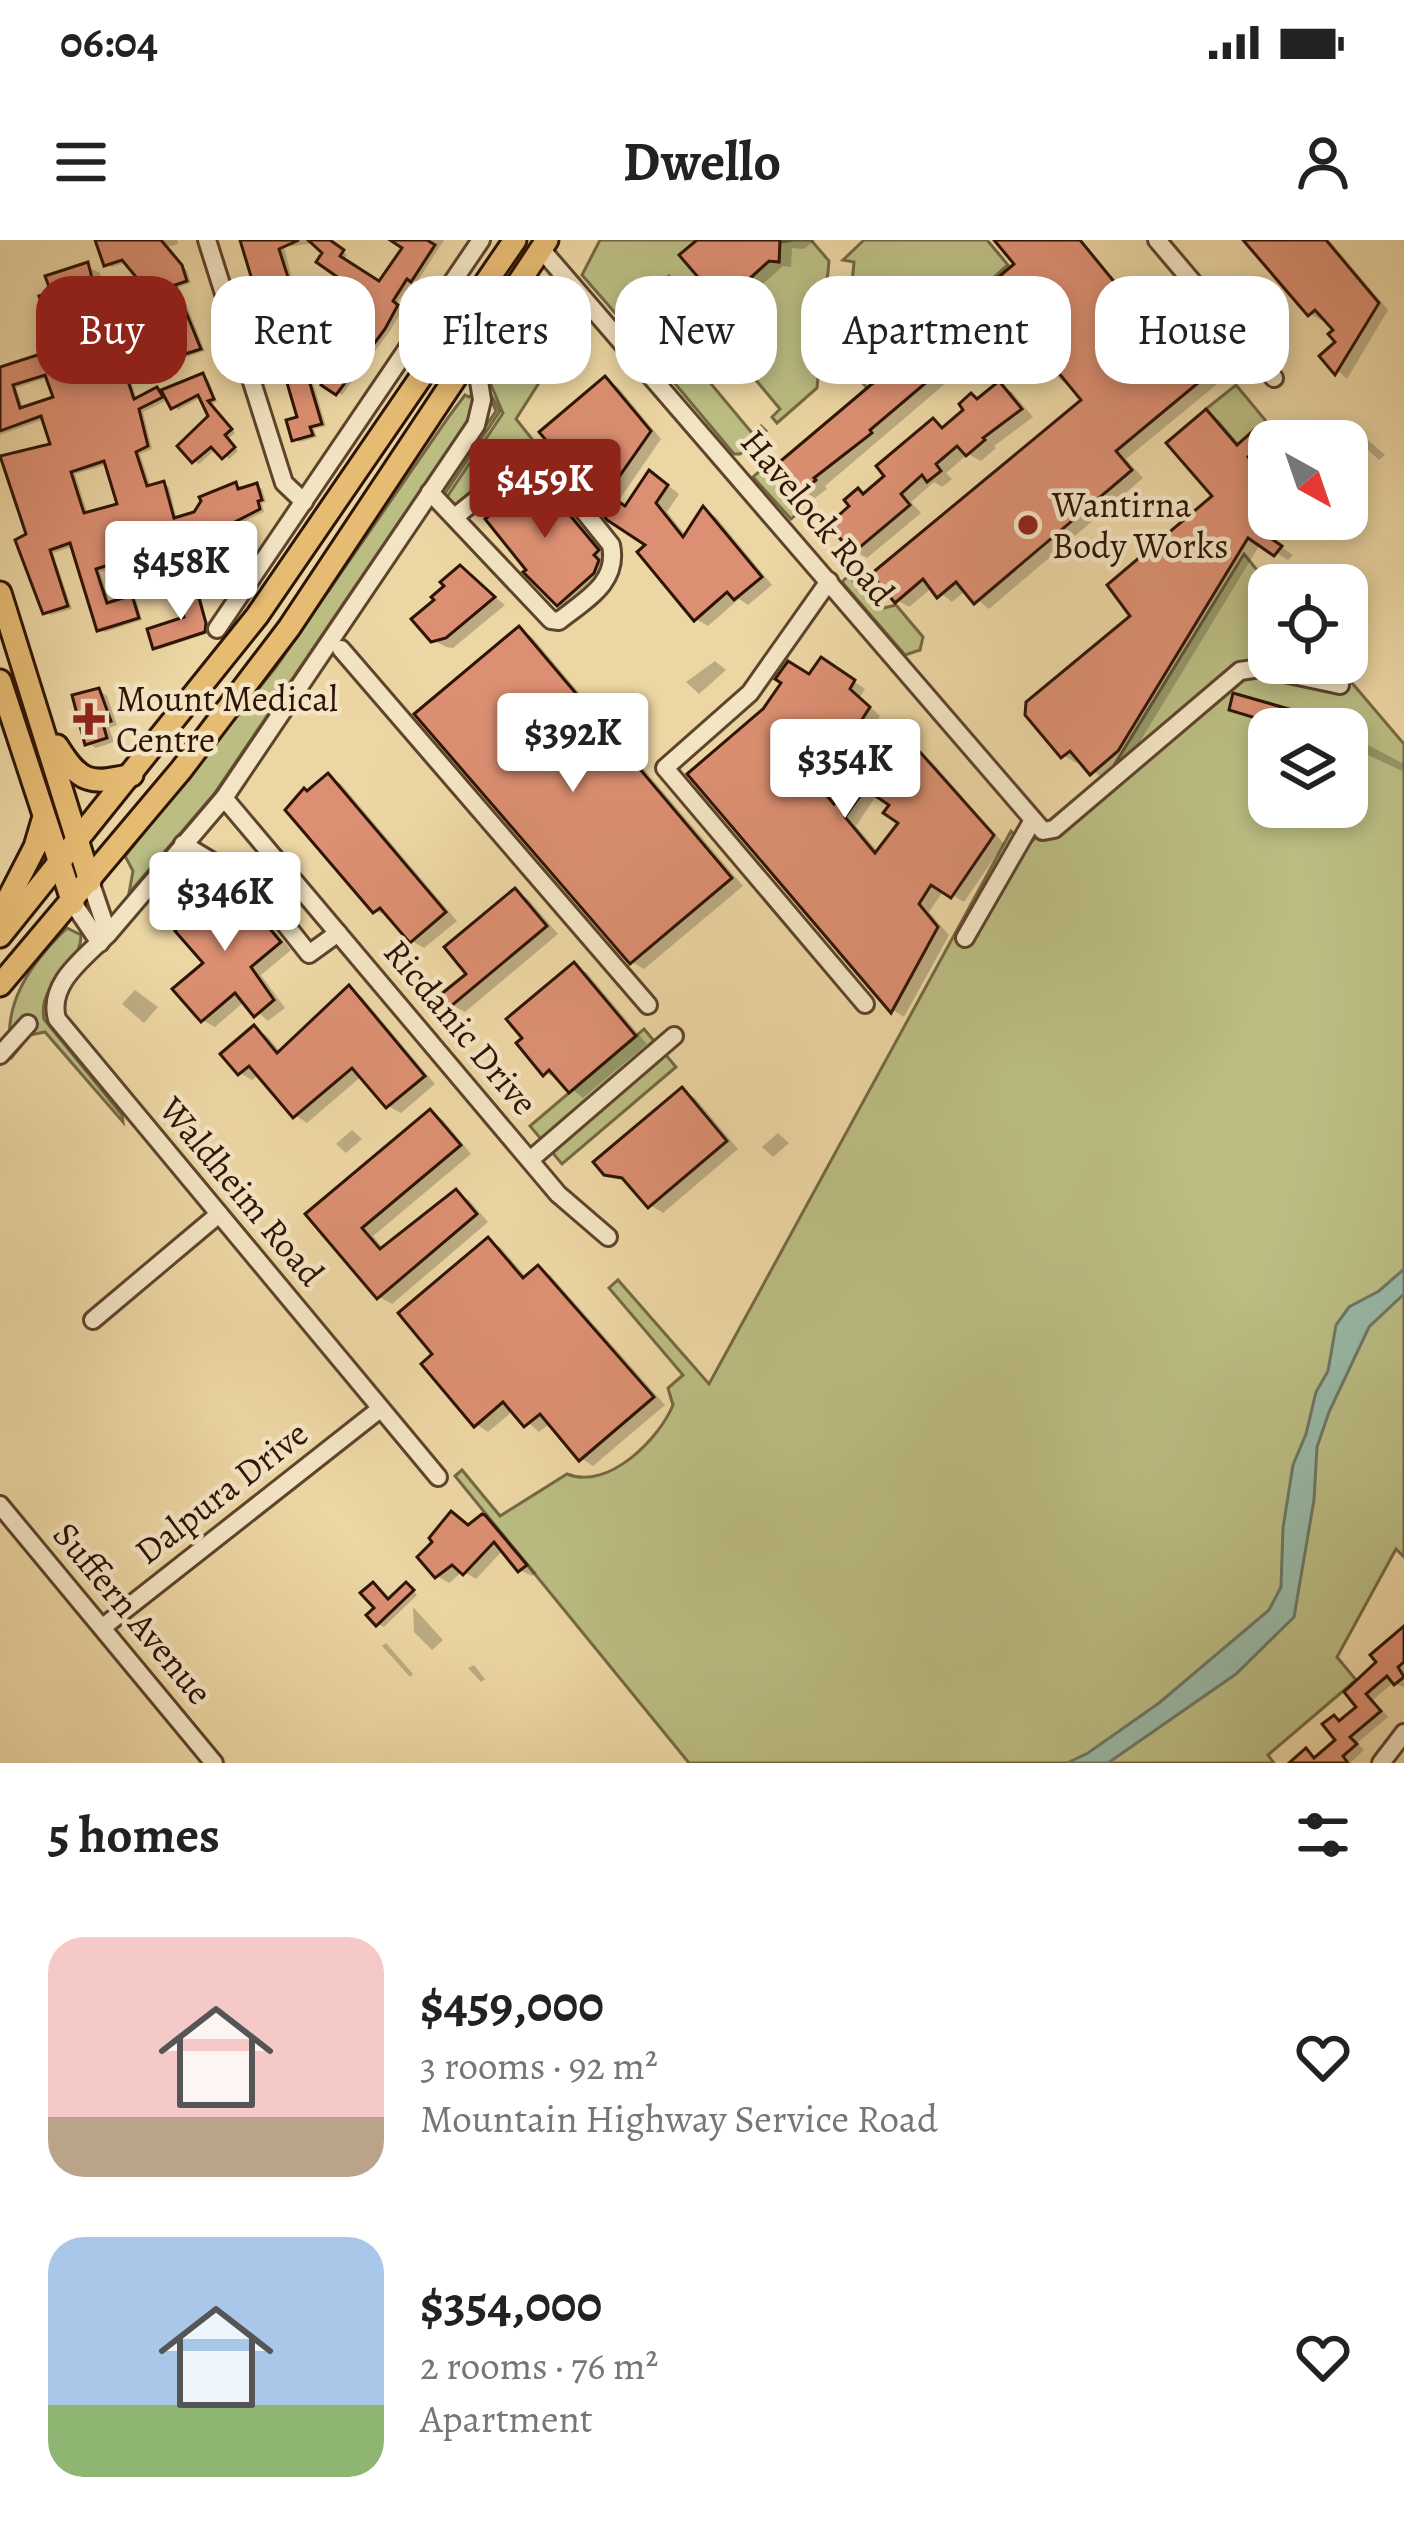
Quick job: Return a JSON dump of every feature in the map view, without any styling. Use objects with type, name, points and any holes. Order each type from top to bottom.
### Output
[{"type":"main road","points":[[0,936],[257,616],[515,240]]},
{"type":"main road","points":[[519,276],[539,243]]},
{"type":"main road","points":[[0,987],[215,727],[289,628],[451,384]]},
{"type":"main road","points":[[0,593],[90,880]]},
{"type":"main road","points":[[0,667],[9,655],[11,628]]},
{"type":"main road","points":[[209,678],[236,675],[289,628]]},
{"type":"main road","points":[[0,681],[73,903]]},
{"type":"main road","points":[[40,720],[80,776],[101,782],[131,775]]},
{"type":"main road","points":[[0,915],[38,841],[43,820]]},
{"type":"street","points":[[207,240],[284,483],[304,502]]},
{"type":"street","points":[[218,629],[481,240]]},
{"type":"street","points":[[1157,240],[1188,276]]},
{"type":"street","name":"Havelock Road","points":[[539,243],[1038,825]]},
{"type":"street","name":"Waldheim Road","points":[[438,1477],[57,1019],[53,1004],[58,991],[224,798],[476,425],[482,400],[479,384]]},
{"type":"street","points":[[430,492],[545,616],[559,622],[605,584],[614,557],[611,544],[543,460],[525,461],[456,516]]},
{"type":"street","points":[[325,471],[365,462]]},
{"type":"street","points":[[253,576],[257,616]]},
{"type":"street","points":[[829,581],[750,693],[664,768],[865,1004]]},
{"type":"street","points":[[341,650],[648,1005]]},
{"type":"street","points":[[965,938],[1038,825],[1054,829],[1240,671],[1260,668],[1340,685]]},
{"type":"street","name":"Ricdanic Drive","points":[[224,798],[558,1194],[608,1237]]},
{"type":"street","points":[[183,844],[244,880],[309,954],[338,933]]},
{"type":"street","points":[[90,880],[104,938]]},
{"type":"street","points":[[73,903],[104,938]]},
{"type":"street","points":[[0,1055],[28,1024]]},
{"type":"street","points":[[530,1160],[674,1036]]},
{"type":"street","points":[[93,1319],[218,1214]]},
{"type":"street","name":"Dalpura Drive","points":[[103,1627],[380,1409]]},
{"type":"street","name":"Suffern Avenue","points":[[0,1505],[214,1763]]},
{"type":"street","points":[[1381,1763],[1404,1733]]},
{"type":"green space","points":[[600,240],[697,240],[680,255],[698,276],[615,276],[615,313],[591,285],[591,276],[582,275]]},
{"type":"green space","points":[[811,240],[829,261],[828,276],[801,276],[801,384],[817,384],[817,388],[777,423],[772,417],[780,409],[759,384],[777,384],[777,276],[753,276],[769,261],[779,261],[780,242]]},
{"type":"green space","points":[[864,240],[987,240],[1008,265],[995,276],[853,276],[854,262],[843,260]]},
{"type":"green space","points":[[538,384],[516,419],[532,439],[455,505],[447,497],[503,413],[491,385]]},
{"type":"green space","points":[[675,384],[711,384],[752,433],[761,426],[766,431],[734,454]]},
{"type":"green space","points":[[1236,385],[1265,420],[1248,420],[1248,436],[1237,445],[1206,409]]},
{"type":"green space","points":[[487,388],[500,411],[444,495],[442,490],[496,411]]},
{"type":"green space","points":[[473,394],[472,413],[464,426],[214,794],[129,893],[133,871],[125,856],[276,667],[450,415],[465,395]]},
{"type":"green space","points":[[772,460],[809,503],[791,519],[753,477]]},
{"type":"green space","points":[[1244,554],[1252,564],[1248,564],[1248,684],[1353,684],[1404,744],[1404,1557],[1396,1549],[1337,1657],[1356,1680],[1268,1755],[1274,1763],[689,1763],[455,1476],[462,1470],[500,1516],[567,1474],[583,1477],[615,1469],[656,1433],[673,1405],[668,1388],[683,1375],[609,1288],[618,1280],[709,1384],[1011,831],[1025,847],[1105,780]]},
{"type":"green space","points":[[849,575],[856,585],[870,579],[883,594],[884,608],[896,605],[923,637],[920,650],[905,655],[842,582]]},
{"type":"green space","points":[[67,928],[81,935],[79,947],[47,995],[44,1019],[123,1122],[45,1032],[30,1035],[12,1057],[10,1020],[22,986]]},
{"type":"green space","points":[[644,1029],[676,1067],[562,1164],[530,1126]]},
{"type":"shaded area","points":[[1404,1269],[1404,1294],[1369,1327],[1317,1447],[1314,1500],[1294,1617],[1236,1674],[1108,1763],[1067,1763],[1159,1703],[1269,1610],[1281,1587],[1283,1528],[1293,1465],[1316,1392],[1328,1371],[1336,1325],[1349,1307],[1379,1291]]},
{"type":"building","points":[[95,240],[161,240],[185,276],[135,276],[122,260],[104,266]]},
{"type":"building","points":[[240,240],[299,240],[279,249],[288,276],[251,276]]},
{"type":"building","points":[[308,240],[330,240],[344,250],[340,256],[371,276],[336,276],[316,262],[322,253]]},
{"type":"building","points":[[390,240],[427,240],[435,245],[415,276],[399,276],[399,292],[393,301],[398,305],[375,342],[375,278],[379,281],[402,248]]},
{"type":"building","points":[[697,240],[780,240],[779,262],[769,261],[752,276],[697,276],[679,255]]},
{"type":"building","points":[[994,240],[1080,240],[1109,276],[1095,276],[1095,384],[1197,384],[1116,451],[1132,470],[974,604],[956,582],[937,598],[923,579],[895,603],[871,574],[1081,400],[1068,384],[1071,276],[1000,276],[1014,264]]},
{"type":"building","points":[[1243,240],[1326,240],[1379,303],[1335,375],[1319,356],[1335,342],[1328,334],[1333,330],[1315,310],[1308,316],[1289,294],[1289,276],[1274,276]]},
{"type":"building","points":[[88,262],[91,276],[45,276]]},
{"type":"building","points":[[187,315],[201,349],[187,353]]},
{"type":"building","points":[[36,355],[36,378],[13,385],[20,408],[53,397],[48,384],[129,384],[134,399],[157,387],[163,397],[139,409],[148,446],[136,452],[147,486],[164,481],[174,518],[194,512],[199,497],[236,482],[238,489],[257,483],[260,509],[231,524],[237,542],[225,546],[228,557],[221,559],[222,564],[210,568],[213,581],[199,586],[192,566],[125,586],[118,562],[96,569],[107,603],[132,595],[139,618],[97,631],[70,543],[50,550],[68,606],[43,614],[15,540],[26,534],[0,456],[50,444],[41,416],[0,431],[0,367]],"holes":[[[104,461],[117,504],[84,513],[71,472]]]},
{"type":"building","points":[[203,373],[214,399],[208,401],[232,429],[225,435],[235,447],[222,459],[211,447],[192,463],[177,446],[208,416],[198,395],[171,409],[161,390],[187,384],[187,379]]},
{"type":"building","points":[[605,376],[651,431],[607,494],[625,506],[649,470],[668,485],[656,503],[683,537],[703,506],[762,577],[734,600],[727,592],[694,621],[637,552],[645,545],[607,520],[605,510],[539,432]]},
{"type":"building","points":[[287,384],[310,384],[322,424],[310,427],[313,435],[292,441],[286,420],[297,417]]},
{"type":"building","points":[[322,384],[344,384],[336,395]]},
{"type":"building","points":[[872,384],[924,384],[801,493],[776,465]]},
{"type":"building","points":[[1001,384],[1022,409],[966,456],[957,446],[936,464],[941,471],[927,482],[922,475],[901,494],[910,505],[853,553],[828,525],[849,506],[844,500],[858,488],[863,494],[884,476],[876,466],[933,418],[942,428],[963,410],[959,404],[971,393],[977,399]]},
{"type":"building","points":[[1206,409],[1237,445],[1248,435],[1248,538],[1118,751],[1090,775],[1070,751],[1061,758],[1025,715],[1026,702],[1130,616],[1107,585],[1212,496],[1166,443]]},
{"type":"building","points":[[537,476],[599,550],[594,555],[599,560],[594,573],[557,606],[523,572],[526,570],[485,519]]},
{"type":"building","points":[[1251,540],[1273,540],[1282,546],[1274,556]]},
{"type":"building","points":[[460,565],[495,597],[446,638],[431,642],[411,619],[434,600],[431,597],[444,586],[440,582]]},
{"type":"building","points":[[197,591],[205,632],[153,649],[147,629],[184,617],[178,597]]},
{"type":"building","points":[[519,626],[732,878],[630,964],[414,714]]},
{"type":"building","points":[[821,657],[855,680],[850,689],[870,707],[861,721],[881,734],[886,727],[920,752],[994,835],[951,898],[931,885],[919,904],[938,927],[891,1013],[687,774],[763,709],[781,683],[775,679],[788,661],[809,674]],"holes":[[[792,725],[825,747],[815,761],[848,784],[834,804],[776,737],[782,739]],[[865,789],[889,805],[883,813],[898,823],[875,853],[845,817]]]},
{"type":"building","name":"Mount Medical Centre","points":[[99,688],[111,721],[103,724],[107,738],[85,745],[72,695]]},
{"type":"building","points":[[1233,693],[1286,708],[1248,708],[1248,716],[1229,710]]},
{"type":"building","points":[[328,773],[446,912],[410,943],[380,908],[373,913],[285,810],[304,788],[307,791]]},
{"type":"building","points":[[225,885],[243,897],[281,942],[251,967],[274,1000],[254,1017],[235,993],[201,1022],[172,989],[203,963],[175,931],[197,905]]},
{"type":"building","points":[[515,888],[547,926],[450,1007],[440,995],[466,974],[444,947]]},
{"type":"building","points":[[574,962],[636,1036],[569,1093],[549,1070],[543,1076],[516,1043],[522,1038],[506,1019]]},
{"type":"building","points":[[349,985],[425,1076],[386,1108],[352,1068],[293,1118],[249,1066],[238,1075],[220,1054],[254,1025],[277,1053]]},
{"type":"building","points":[[682,1087],[727,1141],[648,1208],[622,1178],[604,1175],[593,1162]]},
{"type":"building","points":[[430,1109],[461,1145],[362,1228],[380,1249],[456,1189],[477,1214],[377,1299],[305,1214]]},
{"type":"building","points":[[488,1237],[523,1278],[538,1265],[654,1397],[579,1461],[540,1414],[524,1427],[503,1402],[474,1427],[421,1364],[432,1354],[398,1313]]},
{"type":"building","points":[[451,1511],[468,1525],[485,1515],[527,1565],[518,1572],[494,1542],[463,1575],[452,1565],[435,1578],[417,1557]]},
{"type":"building","points":[[373,1582],[388,1599],[406,1582],[414,1590],[376,1626],[366,1615],[374,1608],[360,1593]]},
{"type":"building","points":[[1404,1626],[1404,1662],[1398,1667],[1404,1677],[1394,1685],[1387,1676],[1366,1694],[1381,1711],[1350,1737],[1357,1744],[1343,1756],[1348,1763],[1289,1763],[1306,1748],[1314,1758],[1335,1740],[1322,1724],[1334,1715],[1339,1721],[1356,1707],[1344,1692],[1376,1662],[1370,1655]]},
{"type":"place","name":"Wantirna Body Works","points":[[1028,525]]},
{"type":"place","name":"Mount Medical Centre","points":[[89,719]]}]
